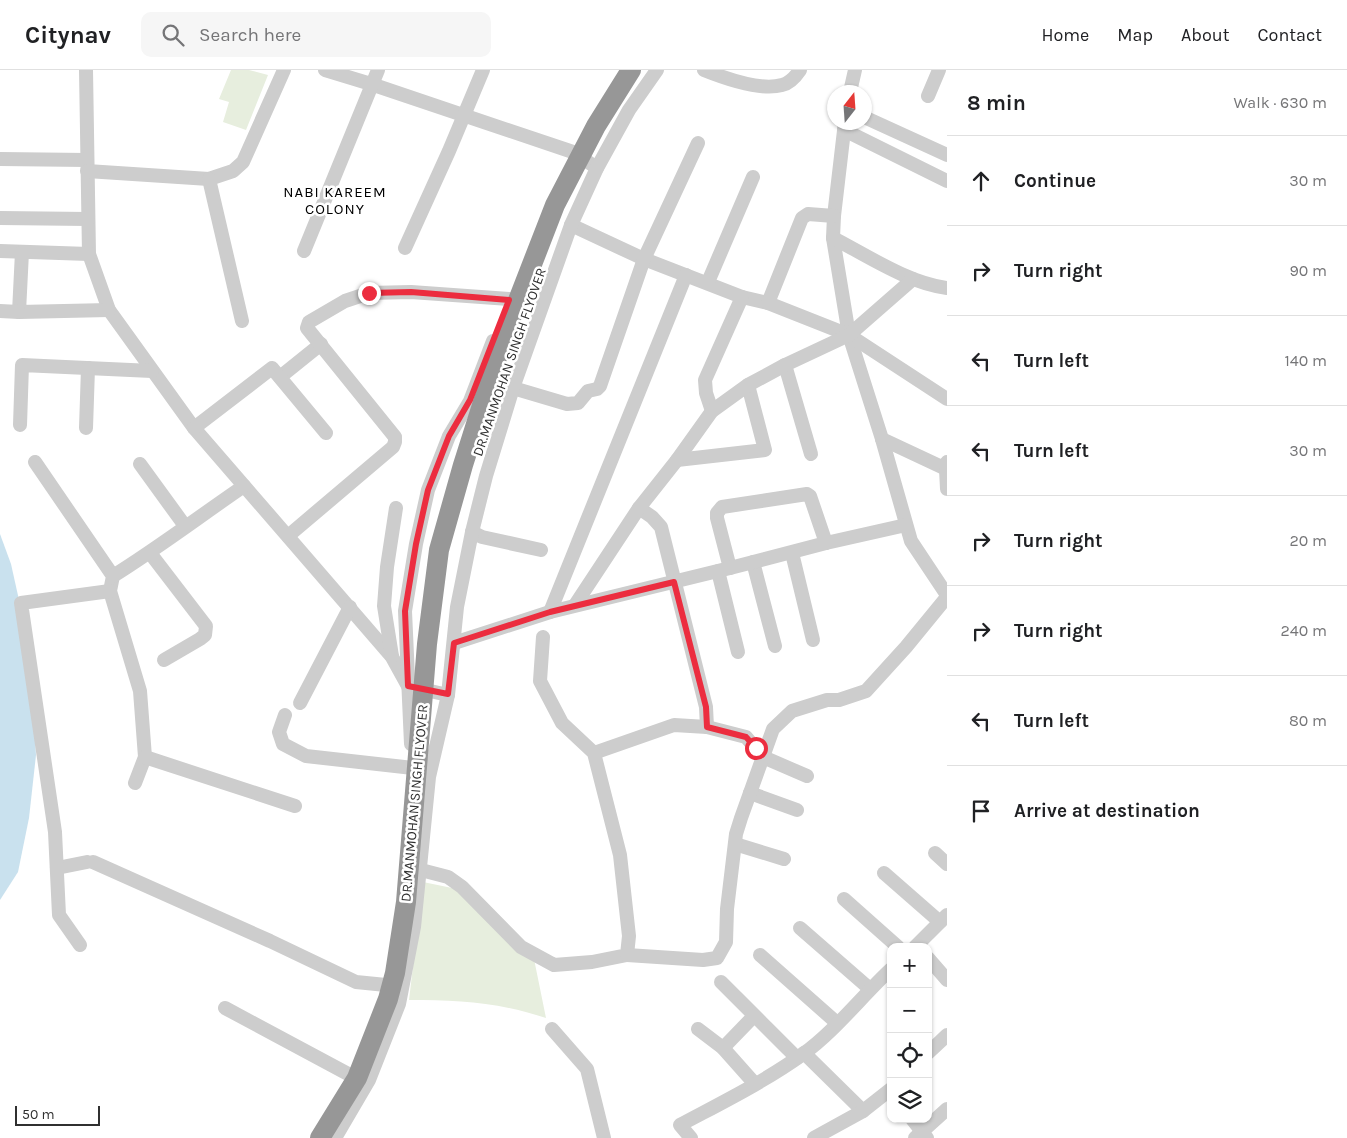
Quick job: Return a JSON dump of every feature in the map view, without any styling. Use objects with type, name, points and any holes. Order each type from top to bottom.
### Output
[{"type":"highway","name":"DR.MANMOHAN SINGH FLYOVER","points":[[320,1138],[357,1078],[388,999],[395,973],[406,902],[427,644],[438,559],[458,484],[503,339],[555,205],[596,126],[631,70]]},
{"type":"highway","name":"DR.MANMOHAN SINGH FLYOVER","points":[[330,1138],[373,1061],[397,998],[407,944],[449,563],[485,424],[544,259],[576,184],[605,130],[643,70]]},
{"type":"street","points":[[86,70],[89,254],[108,310],[194,428],[392,657],[408,686],[448,694]]},
{"type":"street","points":[[0,159],[209,178],[233,171],[243,162],[284,70]]},
{"type":"street","points":[[325,70],[573,152],[597,168]]},
{"type":"street","points":[[304,251],[378,70]]},
{"type":"street","points":[[405,248],[483,70]]},
{"type":"street","points":[[314,1138],[330,1114],[371,1030],[386,985],[395,947],[401,903],[413,768],[405,611],[416,544],[428,490],[449,436],[470,400],[556,183],[623,70]]},
{"type":"street","points":[[335,1138],[369,1080],[400,1004],[414,927],[429,777],[448,694],[457,607],[472,532],[486,476],[513,388],[571,225],[597,168],[629,110],[657,70]]},
{"type":"street","points":[[704,70],[725,78],[772,87],[789,82],[800,70]]},
{"type":"street","points":[[851,85],[854,70]]},
{"type":"street","points":[[928,96],[939,70]]},
{"type":"street","points":[[872,120],[947,155]]},
{"type":"street","points":[[421,870],[448,877],[462,887],[521,947],[554,965],[592,962],[628,955],[703,960],[717,958],[726,942],[727,909],[735,844],[741,818],[773,729],[792,711],[827,700],[839,700],[866,691],[906,648],[947,596],[911,541],[882,439],[849,335],[833,238],[845,130]]},
{"type":"street","points":[[852,130],[947,181]]},
{"type":"street","points":[[513,388],[568,404],[578,403],[588,391],[597,389],[600,386],[644,259],[698,143]]},
{"type":"street","points":[[209,178],[242,321]]},
{"type":"street","points":[[708,282],[754,178]]},
{"type":"street","points":[[768,303],[802,218],[808,214],[834,216]]},
{"type":"street","points":[[0,218],[88,219]]},
{"type":"street","points":[[571,225],[644,259],[708,282],[742,297],[768,303],[849,335],[947,399]]},
{"type":"street","points":[[833,238],[913,280],[947,288]]},
{"type":"street","points":[[0,251],[89,254]]},
{"type":"street","points":[[19,312],[22,252]]},
{"type":"street","points":[[550,612],[686,275]]},
{"type":"street","points":[[575,606],[639,508],[712,411],[748,385],[785,365],[849,335],[913,280]]},
{"type":"street","points":[[288,536],[393,447],[395,442],[395,437],[307,328],[309,322],[345,301],[369,293],[411,292],[509,300]]},
{"type":"street","points":[[712,411],[706,394],[705,380],[742,297]]},
{"type":"street","points":[[0,312],[108,310]]},
{"type":"street","points":[[280,377],[321,344]]},
{"type":"street","points":[[20,424],[22,365],[152,371]]},
{"type":"street","points":[[785,365],[811,454]]},
{"type":"street","points":[[86,428],[88,368]]},
{"type":"street","points":[[194,428],[272,368],[326,433]]},
{"type":"street","points":[[677,460],[765,450],[748,385]]},
{"type":"street","points":[[882,439],[946,465],[947,489]]},
{"type":"street","points":[[35,462],[113,576],[110,591],[140,691],[145,757],[135,783]]},
{"type":"street","points":[[140,464],[185,526]]},
{"type":"street","points":[[113,576],[150,553],[185,526],[244,486]]},
{"type":"street","points":[[738,652],[724,570],[717,513],[722,508],[807,494],[810,496],[826,543]]},
{"type":"street","points":[[392,657],[384,606],[390,543],[396,508]]},
{"type":"street","points":[[639,508],[652,517],[661,527],[706,707],[707,727]]},
{"type":"street","points":[[454,643],[550,612],[826,543],[906,526]]},
{"type":"street","points":[[472,532],[482,537],[542,550]]},
{"type":"street","points":[[792,552],[813,640]]},
{"type":"street","points":[[150,553],[206,626],[204,634],[200,639],[164,660]]},
{"type":"street","points":[[753,562],[775,646]]},
{"type":"street","points":[[80,945],[59,915],[55,832],[21,603],[110,591]]},
{"type":"street","points":[[300,703],[350,607]]},
{"type":"street","points":[[543,637],[540,681],[562,723],[594,753],[620,855],[629,936],[628,955]]},
{"type":"street","points":[[285,715],[279,732],[283,744],[306,756],[413,768]]},
{"type":"street","points":[[594,753],[674,725],[707,727],[746,737],[763,757],[807,776]]},
{"type":"street","points":[[145,757],[295,806]]},
{"type":"street","points":[[750,793],[797,810]]},
{"type":"street","points":[[735,844],[784,859]]},
{"type":"street","points":[[935,853],[947,864]]},
{"type":"street","points":[[57,868],[90,862],[270,941],[356,982],[386,985]]},
{"type":"street","points":[[884,873],[943,919],[920,943]]},
{"type":"street","points":[[844,899],[894,943]]},
{"type":"street","points":[[800,928],[870,989]]},
{"type":"street","points":[[760,955],[837,1023]]},
{"type":"street","points":[[932,963],[947,980]]},
{"type":"street","points":[[691,1138],[680,1125],[755,1084],[800,1055],[837,1023],[887,973]]},
{"type":"street","points":[[721,982],[754,1016],[863,1111]]},
{"type":"street","points":[[225,1008],[350,1075]]},
{"type":"street","points":[[722,1048],[754,1016]]},
{"type":"street","points":[[552,1029],[587,1069],[604,1138]]},
{"type":"street","points":[[698,1029],[722,1048],[755,1084]]},
{"type":"street","points":[[932,1049],[947,1035]]},
{"type":"street","points":[[814,1138],[863,1111],[887,1093]]},
{"type":"street","points":[[914,1123],[921,1136],[947,1109]]},
{"type":"green space","points":[[231,70],[249,70],[268,75],[246,130],[223,122],[229,102],[219,99]]},
{"type":"green space","points":[[423,882],[457,889],[534,959],[546,1018],[495,1005],[409,1000]]},
{"type":"water","points":[[0,534],[11,564],[29,645],[36,755],[29,818],[18,872],[0,900]]},
{"type":"district","name":"NABI KAREEM COLONY","points":[[335,200]]},
{"type":"route","points":[[369,293],[411,292],[509,300],[470,400],[449,436],[428,490],[416,544],[405,611],[408,686],[448,694],[454,643],[550,612],[674,582],[706,707],[707,727],[746,737],[756,748]]}]
